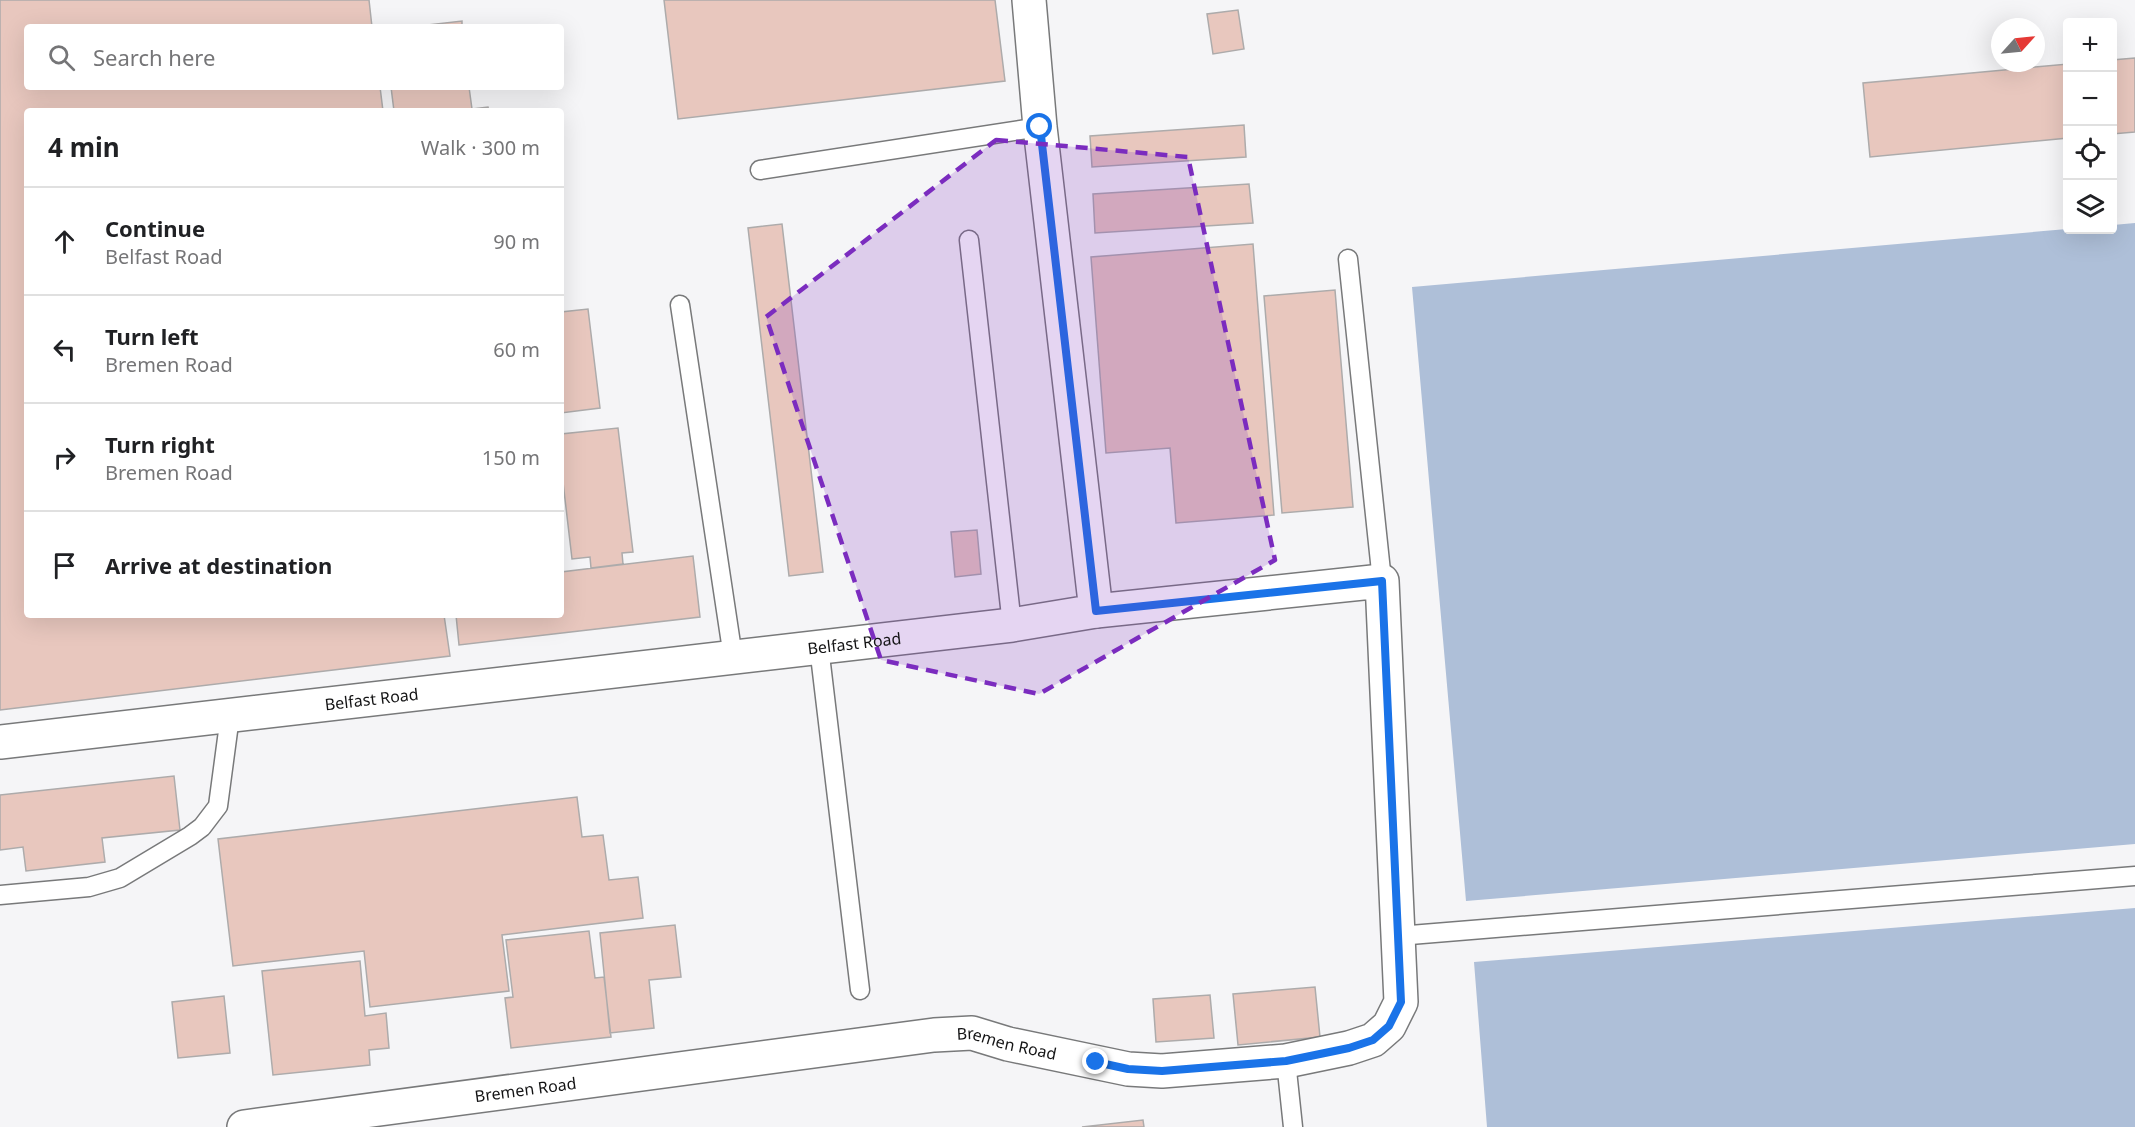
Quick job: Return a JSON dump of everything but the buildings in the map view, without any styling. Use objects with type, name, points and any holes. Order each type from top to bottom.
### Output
[{"type":"street","points":[[1029,0],[1040,127],[1096,611],[1382,581]]},
{"type":"street","name":"Bremen Road","points":[[244,1127],[934,1035],[972,1034],[1008,1044],[1128,1069],[1162,1071],[1286,1061],[1349,1048],[1373,1040],[1389,1026],[1401,1002],[1382,581]]},
{"type":"street","name":"Belfast Road","points":[[0,742],[1012,625],[1096,611]]},
{"type":"lane","points":[[760,170],[1040,127]]},
{"type":"lane","points":[[969,240],[1012,625]]},
{"type":"lane","points":[[1348,259],[1382,581]]},
{"type":"lane","points":[[680,305],[733,657]]},
{"type":"lane","points":[[819,647],[860,990]]},
{"type":"lane","points":[[0,895],[89,887],[120,878],[202,827],[218,806],[230,716]]},
{"type":"lane","points":[[1398,936],[2135,876]]},
{"type":"lane","points":[[1286,1061],[1293,1127]]},
{"type":"highlighted area","points":[[996,140],[1188,157],[1275,560],[1039,694],[881,660],[766,317]]},
{"type":"water","points":[[2135,223],[2135,844],[1466,901],[1412,287],[2063,229],[2063,234],[2117,234],[2117,225]]},
{"type":"water","points":[[2135,908],[2135,1127],[1487,1127],[1474,962]]},
{"type":"route","points":[[1040,127],[1096,611],[1382,581],[1401,1002],[1389,1026],[1373,1040],[1349,1048],[1286,1061],[1162,1071],[1128,1069],[1096,1062]]}]
